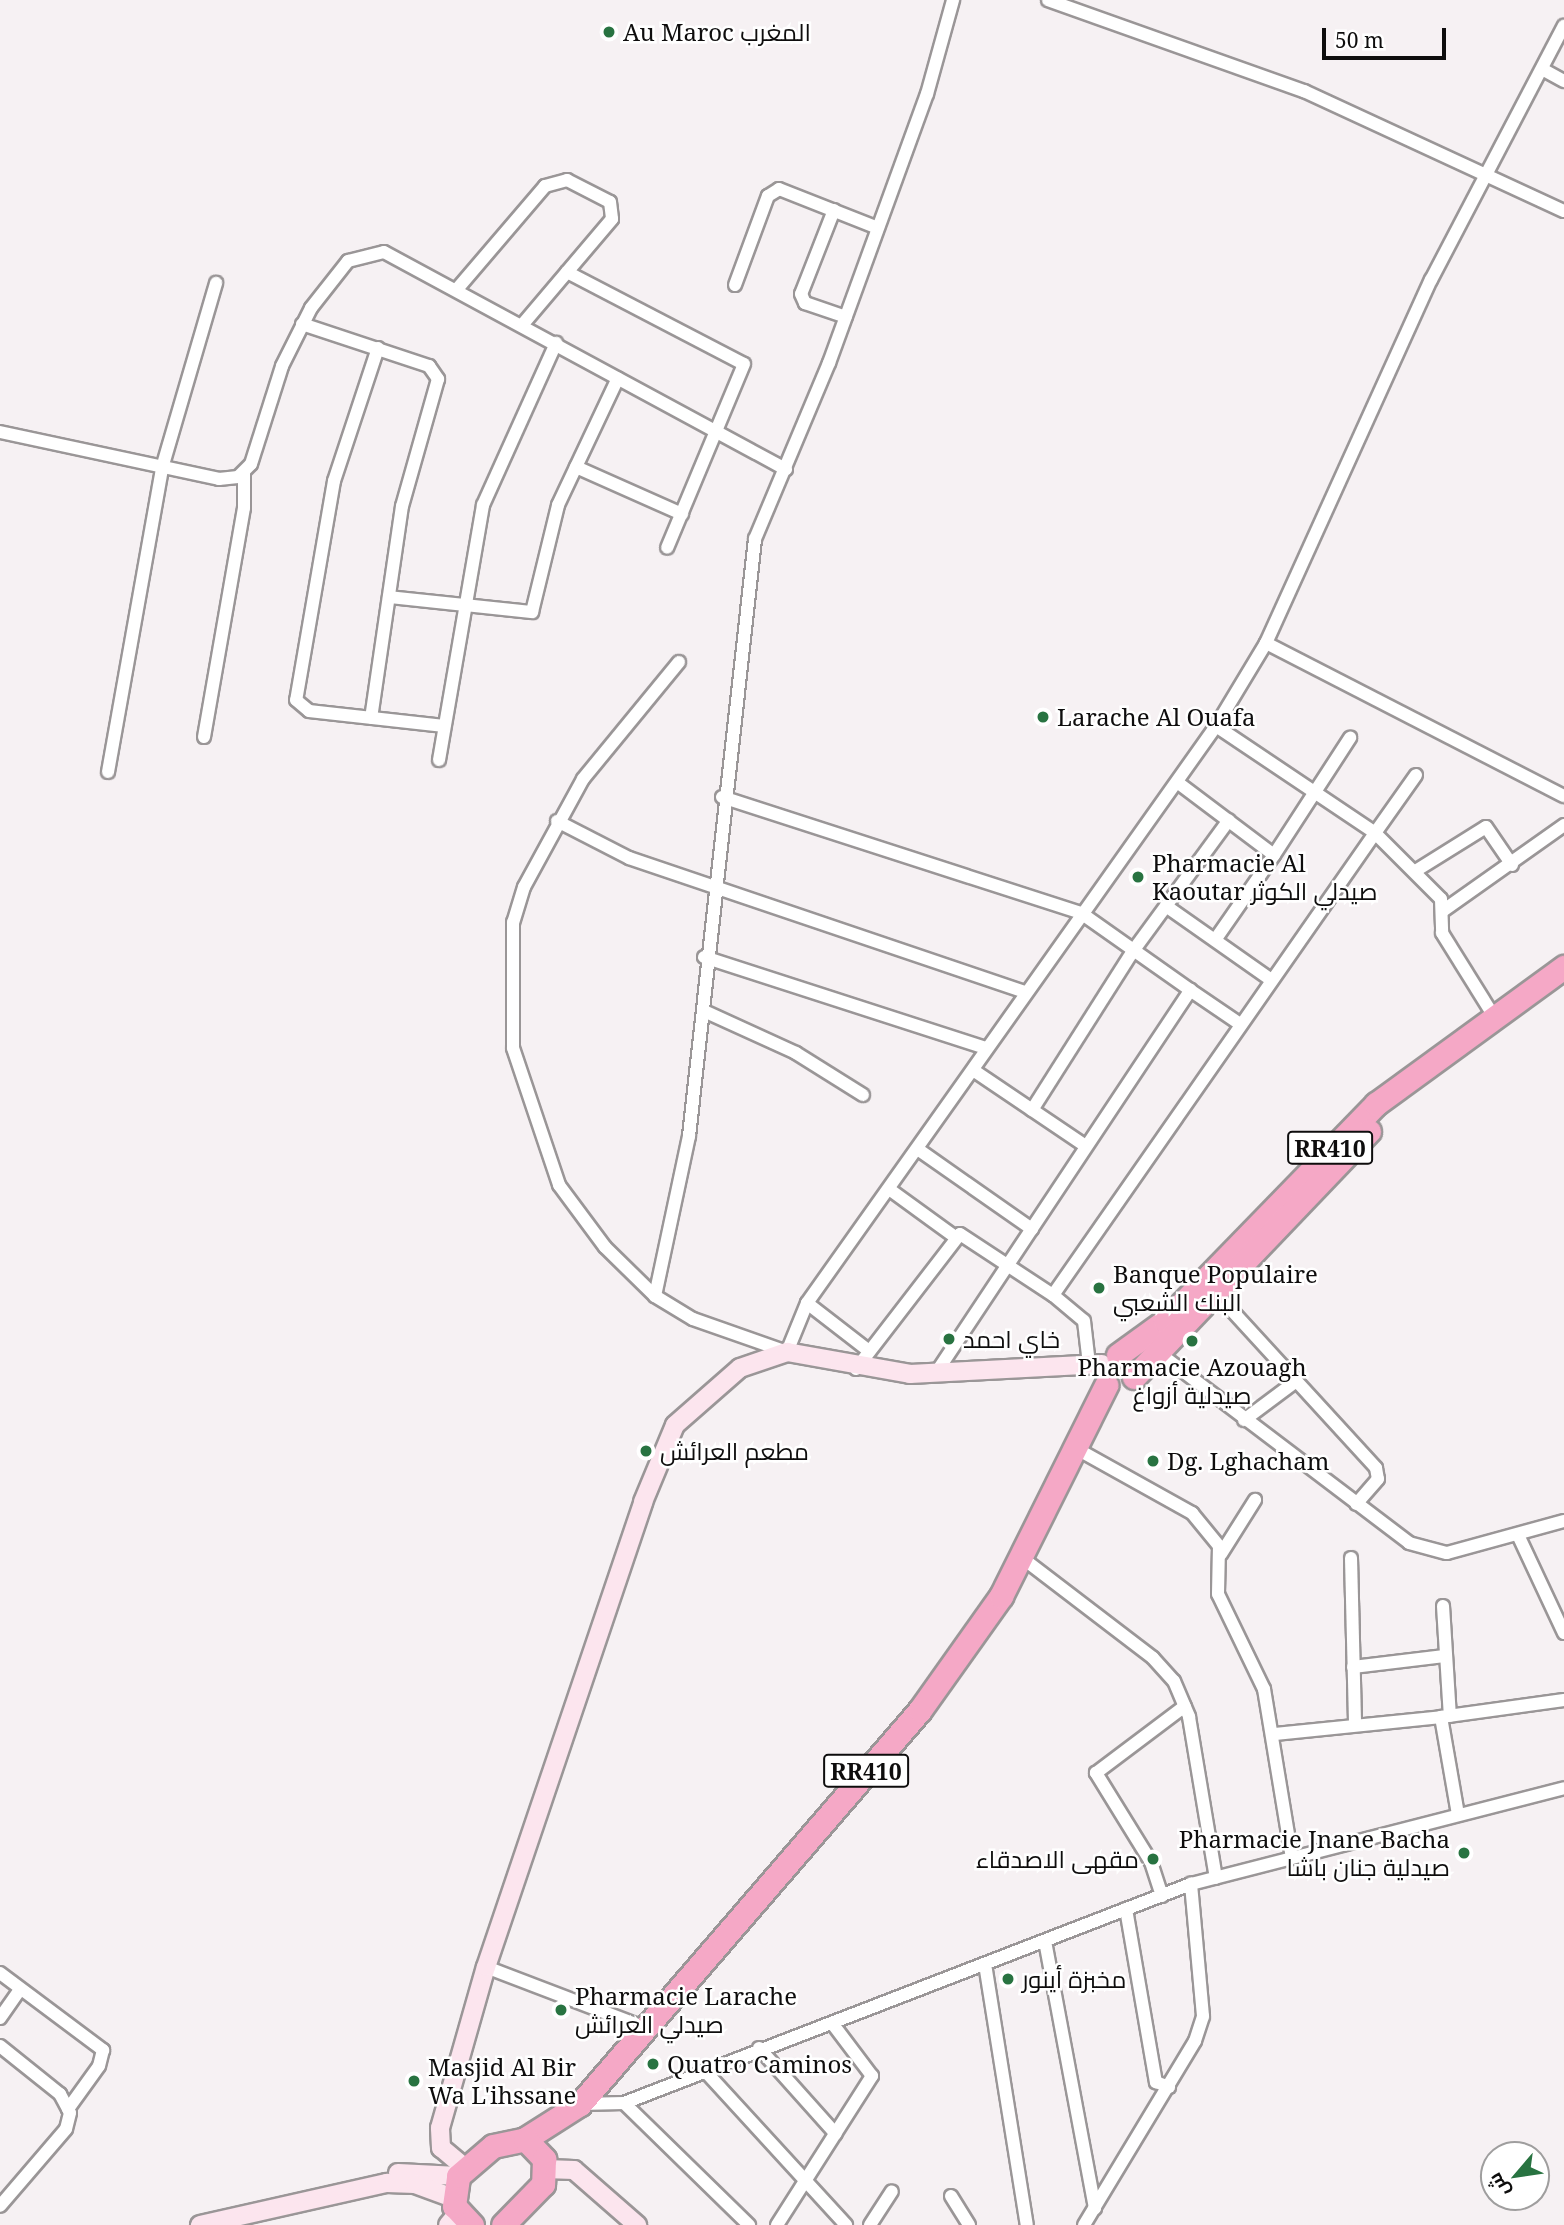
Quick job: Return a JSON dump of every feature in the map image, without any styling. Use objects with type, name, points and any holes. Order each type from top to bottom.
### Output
[{"type":"highway","name":"RR410","points":[[503,2225],[537,2196],[545,2169],[574,2110],[920,1710],[1001,1596],[1077,1449],[1104,1367],[1165,1321],[1376,1104],[1493,1015],[1564,967]]},
{"type":"highway","name":"RR410","points":[[1104,1367],[1121,1389],[1159,1353],[1214,1291],[1397,1104],[1564,985]]},
{"type":"highway","name":"RR410","points":[[461,2171],[493,2146],[525,2139],[574,2110]]},
{"type":"highway","points":[[525,2139],[545,2169]]},
{"type":"highway","points":[[458,2215],[461,2171]]},
{"type":"street","points":[[655,1296],[689,1136],[704,1011],[704,957],[751,554],[846,317],[953,0]]},
{"type":"street","points":[[1048,0],[1304,91],[1564,211]]},
{"type":"street","points":[[461,2171],[441,2148],[438,2135],[486,1967],[670,1433],[740,1368],[787,1352],[807,1303],[919,1150],[1023,991],[1216,726],[1266,643],[1432,280],[1564,26]]},
{"type":"street","points":[[1542,69],[1564,81]]},
{"type":"street","points":[[458,288],[539,191],[559,180],[606,200],[614,210],[523,324]]},
{"type":"street","points":[[735,285],[768,196],[779,189],[878,228]]},
{"type":"street","points":[[834,210],[801,293],[805,303],[846,317]]},
{"type":"street","points":[[204,737],[244,508],[244,473],[302,324],[341,267],[365,253],[401,256],[717,434],[786,469]]},
{"type":"street","points":[[567,272],[744,364],[717,434],[667,548]]},
{"type":"street","points":[[108,772],[162,468],[216,283]]},
{"type":"street","points":[[302,324],[429,366],[438,379],[402,506],[371,718]]},
{"type":"street","points":[[439,760],[463,607],[483,505],[556,343]]},
{"type":"street","points":[[378,348],[334,481],[296,695],[305,710],[444,726]]},
{"type":"street","points":[[389,597],[523,615],[535,609],[550,528],[618,378]]},
{"type":"street","points":[[0,432],[225,480],[244,473]]},
{"type":"street","points":[[576,467],[682,514]]},
{"type":"street","points":[[1266,643],[1564,796]]},
{"type":"street","points":[[679,662],[616,734],[557,821],[513,922],[513,1048],[559,1185],[576,1215],[655,1296],[721,1331],[787,1352],[856,1368],[936,1373],[1104,1367],[1084,1321],[1053,1294],[966,1236],[955,1237],[889,1189]]},
{"type":"street","points":[[1216,726],[1375,833],[1417,870],[1444,910],[1442,933],[1493,1015]]},
{"type":"street","points":[[1215,940],[1350,738]]},
{"type":"street","points":[[1053,1294],[1270,979],[1416,775]]},
{"type":"street","points":[[1177,782],[1274,855]]},
{"type":"street","points":[[722,797],[1081,913],[1240,1024]]},
{"type":"street","points":[[1032,1110],[1133,951],[1229,820]]},
{"type":"street","points":[[557,821],[629,858],[713,883],[1023,991]]},
{"type":"street","points":[[1444,910],[1513,865],[1564,825]]},
{"type":"street","points":[[1417,870],[1486,827],[1513,865]]},
{"type":"street","points":[[1166,906],[1270,979]]},
{"type":"street","points":[[704,957],[986,1048]]},
{"type":"street","points":[[936,1373],[1032,1229],[1084,1144],[1189,989]]},
{"type":"street","points":[[704,1011],[796,1053],[863,1095]]},
{"type":"street","points":[[973,1070],[1084,1144]]},
{"type":"street","points":[[919,1150],[1032,1229]]},
{"type":"street","points":[[856,1368],[955,1237]]},
{"type":"street","points":[[1214,1291],[1376,1468],[1378,1479],[1356,1504]]},
{"type":"street","points":[[807,1303],[869,1351]]},
{"type":"street","points":[[1159,1353],[1356,1504],[1427,1550],[1447,1553],[1519,1536],[1564,1521]]},
{"type":"street","points":[[1244,1420],[1296,1382]]},
{"type":"street","points":[[1077,1449],[1192,1513],[1221,1554]]},
{"type":"street","points":[[1255,1500],[1221,1554],[1218,1594],[1264,1689],[1275,1734],[1293,1857]]},
{"type":"street","points":[[1519,1536],[1564,1633]]},
{"type":"street","points":[[1021,1557],[1153,1658],[1185,1706],[1216,1878]]},
{"type":"street","points":[[1351,1558],[1355,1722]]},
{"type":"street","points":[[1443,1606],[1445,1717],[1458,1814]]},
{"type":"street","points":[[1353,1667],[1444,1656]]},
{"type":"street","points":[[1275,1734],[1355,1722],[1445,1717],[1564,1700]]},
{"type":"street","points":[[1162,1896],[1151,1862],[1096,1773],[1185,1706]]},
{"type":"street","points":[[574,2110],[624,2103],[759,2048],[832,2023],[1191,1884],[1564,1788]]},
{"type":"street","points":[[1084,2225],[1195,2041],[1205,1997],[1191,1884]]},
{"type":"street","points":[[1126,1909],[1156,2082],[1169,2087]]},
{"type":"street","points":[[1045,1941],[1095,2208]]},
{"type":"street","points":[[985,1964],[1027,2225]]},
{"type":"street","points":[[486,1967],[646,2028]]},
{"type":"street","points":[[0,1973],[103,2050],[99,2066],[68,2109],[66,2129],[0,2206]]},
{"type":"street","points":[[0,2018],[20,1989]]},
{"type":"street","points":[[777,2225],[872,2076],[832,2023]]},
{"type":"street","points":[[0,2046],[60,2094],[68,2109]]},
{"type":"street","points":[[759,2048],[836,2134]]},
{"type":"street","points":[[705,2071],[846,2225]]},
{"type":"street","points":[[624,2103],[749,2225]]},
{"type":"street","points":[[545,2169],[574,2170],[637,2225]]},
{"type":"street","points":[[200,2225],[358,2187],[405,2172],[461,2171]]},
{"type":"street","points":[[358,2187],[415,2184],[458,2215]]},
{"type":"street","points":[[870,2225],[892,2191]]},
{"type":"street","points":[[951,2196],[969,2225]]},
{"type":"place","name":"Au Maroc المغرب","points":[[609,32]]},
{"type":"place","name":"Larache Al Ouafa","points":[[1043,717]]},
{"type":"place","name":"Pharmacie Al Kaoutar صيدلي الكوثر","points":[[1138,877]]},
{"type":"place","name":"Banque Populaire البنك الشعبي","points":[[1099,1288]]},
{"type":"place","name":"خاي احمد","points":[[949,1339]]},
{"type":"place","name":"Pharmacie Azouagh صيدلية أزواغ","points":[[1192,1341]]},
{"type":"place","name":"مطعم العرائش","points":[[646,1451]]},
{"type":"place","name":"Dg. Lghacham","points":[[1153,1461]]},
{"type":"place","name":"Pharmacie Jnane Bacha صيدلية جنان باشا","points":[[1464,1853]]},
{"type":"place","name":"مقهى الاصدقاء","points":[[1153,1859]]},
{"type":"place","name":"مخبزة أينور","points":[[1008,1979]]},
{"type":"place","name":"Pharmacie Larache صيدلي العرائش","points":[[561,2010]]},
{"type":"place","name":"Quatro Caminos","points":[[653,2064]]},
{"type":"place","name":"Masjid Al Bir Wa L'ihssane","points":[[414,2081]]}]
